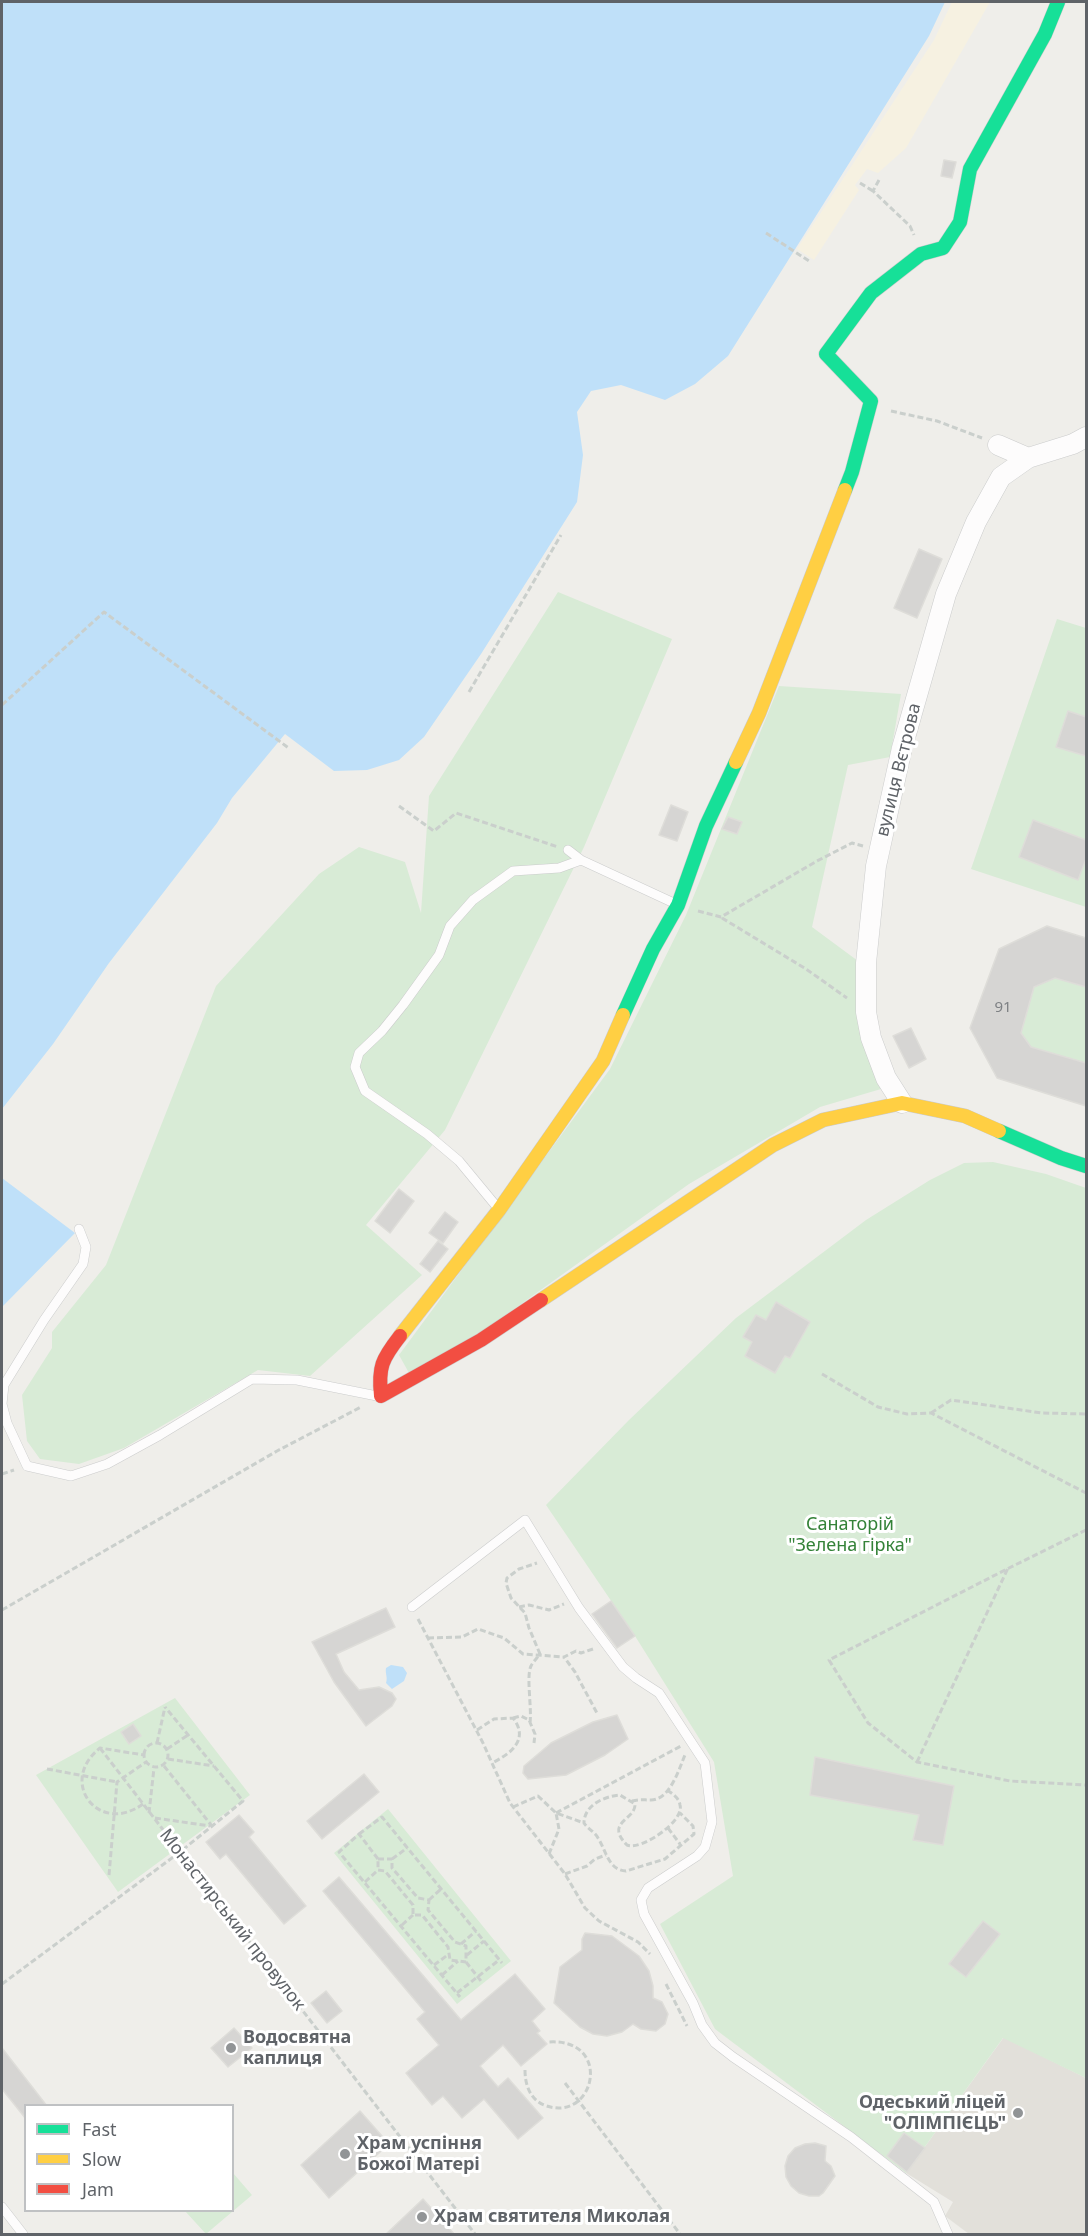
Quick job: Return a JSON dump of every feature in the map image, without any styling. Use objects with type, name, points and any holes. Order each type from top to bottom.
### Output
[{"type":"street","points":[[1059,2],[1045,34],[970,169],[960,222],[943,248],[921,254],[871,293],[826,354],[871,401],[852,472],[759,712],[706,826],[678,905],[653,949],[603,1061],[499,1210],[385,1355],[379,1373],[381,1396],[481,1340],[773,1145],[823,1119],[902,1104],[965,1116],[1061,1158],[1086,1166]]},
{"type":"street","name":"вулиця Вєтрова","points":[[902,1104],[886,1078],[871,1038],[866,1012],[867,963],[876,866],[902,748],[946,594],[976,522],[1001,477],[1028,458],[1072,444],[1086,437]]},
{"type":"street","points":[[998,445],[1028,458]]},
{"type":"lane","points":[[568,850],[581,860],[678,905]]},
{"type":"lane","points":[[499,1210],[459,1161],[427,1134],[365,1091],[355,1067],[359,1053],[382,1031],[403,1005],[439,955],[450,926],[473,900],[513,871],[559,868],[581,860]]},
{"type":"lane","points":[[79,1229],[86,1247],[83,1264],[44,1320],[4,1385],[2,1404],[7,1423],[27,1466],[72,1476],[106,1464],[160,1435],[252,1379],[297,1380],[381,1396]]},
{"type":"lane","points":[[412,1607],[525,1520],[573,1600],[623,1667],[659,1693],[705,1763],[712,1822],[705,1848],[697,1856],[648,1888],[641,1900],[644,1914],[693,2003],[702,2025],[715,2043],[733,2057],[851,2137],[934,2202],[948,2235]]},
{"type":"lane","points":[[2,2207],[23,2235]]},
{"type":"path","points":[[873,191],[879,180]]},
{"type":"path","points":[[860,183],[873,191],[910,226],[921,254]]},
{"type":"path","points":[[766,233],[809,261]]},
{"type":"path","points":[[871,401],[883,409],[937,421],[998,445]]},
{"type":"path","points":[[470,692],[561,535]]},
{"type":"path","points":[[2,705],[104,612],[290,749]]},
{"type":"path","points":[[399,806],[434,831],[456,813],[568,850]]},
{"type":"path","points":[[721,917],[852,843],[868,848],[876,866]]},
{"type":"path","points":[[678,905],[721,917],[806,969],[866,1012]]},
{"type":"path","points":[[822,1374],[878,1407],[907,1414],[931,1413],[1086,1493]]},
{"type":"path","points":[[2,1610],[277,1451],[381,1396]]},
{"type":"path","points":[[931,1413],[951,1400],[1042,1413],[1086,1414]]},
{"type":"path","points":[[1086,1530],[829,1660],[868,1723],[916,1762],[1010,1781],[1086,1785]]},
{"type":"path","points":[[540,1654],[525,1613],[507,1591],[507,1578],[519,1569],[536,1563],[554,1567]]},
{"type":"path","points":[[916,1762],[1009,1568]]},
{"type":"path","points":[[519,1607],[529,1605],[549,1610],[573,1600]]},
{"type":"path","points":[[412,1607],[477,1730],[513,1807],[565,1874],[585,1908],[592,1915],[638,1942],[651,1955]]},
{"type":"path","points":[[428,1638],[462,1637],[478,1629],[504,1638],[523,1654],[564,1657],[576,1651],[581,1653],[606,1644]]},
{"type":"path","points":[[530,1723],[532,1707],[529,1676],[531,1665],[540,1654]]},
{"type":"path","points":[[564,1657],[575,1672],[598,1715]]},
{"type":"path","points":[[2,1984],[180,1852],[243,1801],[165,1707],[157,1743]]},
{"type":"path","points":[[477,1730],[494,1719],[523,1717],[530,1723],[535,1734],[534,1743]]},
{"type":"path","points":[[492,1764],[508,1755],[516,1746],[519,1732],[513,1718]]},
{"type":"path","points":[[167,1749],[188,1735]]},
{"type":"path","points":[[632,1802],[642,1798],[656,1799],[667,1790],[691,1742]]},
{"type":"path","points":[[556,1813],[691,1742]]},
{"type":"path","points":[[157,1743],[167,1749]]},
{"type":"path","points":[[157,1743],[147,1748],[144,1755],[146,1762],[154,1767],[164,1766]]},
{"type":"path","points":[[143,1804],[133,1812],[122,1815],[98,1810],[83,1791],[82,1775],[90,1756],[100,1748],[144,1755]]},
{"type":"path","name":"Монастирський провулок","points":[[100,1748],[475,2235]]},
{"type":"path","points":[[164,1766],[168,1759],[167,1749]]},
{"type":"path","points":[[168,1759],[214,1766]]},
{"type":"path","points":[[47,1769],[117,1782],[146,1762]]},
{"type":"path","points":[[164,1766],[212,1826]]},
{"type":"path","points":[[149,1813],[154,1767]]},
{"type":"path","points":[[109,1875],[117,1782]]},
{"type":"path","points":[[667,1790],[678,1799],[680,1813],[668,1828],[637,1846],[627,1845],[621,1837],[619,1826],[634,1812],[636,1804],[621,1795],[601,1800],[586,1812],[584,1823],[588,1830],[597,1835],[606,1855],[617,1869],[626,1871],[665,1860],[680,1844],[692,1837],[694,1831],[690,1822],[680,1813]]},
{"type":"path","points":[[513,1807],[538,1796],[556,1813],[584,1823]]},
{"type":"path","points":[[549,1854],[559,1829],[556,1813]]},
{"type":"path","points":[[153,1817],[212,1826]]},
{"type":"path","points":[[382,1817],[407,1848],[501,1962],[477,1976],[459,1995],[339,1852],[382,1817]]},
{"type":"path","points":[[668,1828],[680,1844]]},
{"type":"path","points":[[359,1834],[378,1859],[378,1870],[365,1882]]},
{"type":"path","points":[[378,1859],[392,1859],[407,1848]]},
{"type":"path","points":[[565,1874],[587,1866],[595,1859],[606,1855]]},
{"type":"path","points":[[392,1859],[392,1868],[418,1898],[429,1900]]},
{"type":"path","points":[[378,1870],[385,1871],[413,1905],[413,1915],[402,1925]]},
{"type":"path","points":[[441,1889],[429,1900],[428,1910],[455,1942],[466,1946],[466,1962],[481,1980]]},
{"type":"path","points":[[413,1915],[422,1916],[448,1947],[450,1960],[466,1962]]},
{"type":"path","points":[[461,1944],[476,1931]]},
{"type":"path","points":[[466,1956],[484,1941]]},
{"type":"path","points":[[434,1965],[449,1954]]},
{"type":"path","points":[[442,1975],[458,1961]]},
{"type":"path","points":[[665,1980],[687,2027]]},
{"type":"path","points":[[525,2070],[525,2083],[531,2095],[541,2103],[554,2108],[567,2107],[578,2101],[587,2091],[591,2079],[590,2066],[584,2054],[574,2045],[562,2041],[549,2042]]},
{"type":"path","points":[[565,2083],[680,2235]]},
{"type":"shaded area","name":"Одеський ліцей \"ОЛІМПІЄЦЬ\"","points":[[1004,2037],[1086,2078],[1086,2234],[969,2234],[945,2216],[953,2202],[906,2173]]},
{"type":"green space","points":[[558,592],[672,639],[584,847],[445,1130],[366,1225],[422,1275],[310,1376],[258,1370],[124,1448],[79,1464],[40,1459],[27,1441],[22,1395],[52,1348],[52,1332],[106,1265],[216,986],[319,874],[359,847],[405,862],[421,913],[429,796]]},
{"type":"green space","points":[[1057,619],[1086,628],[1086,907],[971,869]]},
{"type":"green space","points":[[779,686],[901,694],[890,757],[848,765],[812,927],[858,961],[862,1027],[881,1089],[820,1107],[689,1184],[458,1349],[409,1373],[399,1355],[610,1069],[686,915]]},
{"type":"green space","points":[[1055,978],[1086,987],[1086,1063],[1031,1048],[1021,1033],[1034,987]]},
{"type":"green space","name":"Санаторій \"Зелена гірка\"","points":[[993,1162],[1046,1174],[1086,1188],[1086,2078],[1003,2038],[906,2173],[715,2029],[660,1924],[733,1876],[714,1762],[635,1636],[546,1505],[629,1420],[736,1318],[866,1220],[930,1180],[964,1163]]},
{"type":"green space","points":[[175,1698],[250,1795],[118,1892],[36,1775]]},
{"type":"green space","points":[[388,1809],[511,1961],[457,2004],[334,1853]]},
{"type":"green space","points":[[234,2174],[252,2195],[234,2210]]},
{"type":"green space","points":[[186,2212],[232,2212],[206,2234]]},
{"type":"sand","points":[[952,2],[990,2],[906,148],[878,173],[867,169],[855,185],[859,190],[814,260],[797,249],[934,40]]},
{"type":"water","points":[[2,2],[945,2],[929,36],[728,356],[695,384],[665,400],[621,385],[591,391],[577,412],[583,455],[577,502],[481,654],[424,737],[399,760],[367,770],[334,771],[285,734],[232,798],[217,823],[109,963],[53,1044],[2,1109]]},
{"type":"water","points":[[2,1178],[75,1233],[2,1307]]},
{"type":"water","points":[[391,1665],[403,1667],[407,1673],[404,1681],[392,1689],[386,1683],[386,1668]]},
{"type":"building","points":[[944,160],[956,162],[952,178],[941,176]]},
{"type":"building","points":[[919,549],[942,559],[917,618],[894,608]]},
{"type":"building","points":[[1068,711],[1086,717],[1086,756],[1056,747]]},
{"type":"building","points":[[671,805],[688,812],[677,841],[659,835]]},
{"type":"building","points":[[728,817],[742,822],[737,834],[722,829]]},
{"type":"building","points":[[1033,820],[1086,840],[1086,859],[1078,880],[1019,857]]},
{"type":"building","points":[[1047,926],[1086,938],[1086,987],[1055,978],[1034,987],[1021,1033],[1031,1047],[1086,1063],[1086,1106],[997,1078],[970,1028],[999,949]]},
{"type":"building","points":[[911,1028],[926,1059],[909,1068],[893,1036]]},
{"type":"building","points":[[399,1189],[414,1201],[390,1233],[375,1221]]},
{"type":"building","points":[[445,1212],[458,1222],[443,1243],[429,1233]]},
{"type":"building","points":[[438,1241],[448,1249],[430,1272],[420,1264]]},
{"type":"building","points":[[776,1302],[810,1322],[790,1358],[785,1356],[775,1373],[745,1356],[752,1342],[743,1337],[756,1315],[766,1320]]},
{"type":"building","points":[[611,1601],[635,1636],[617,1648],[592,1614]]},
{"type":"building","points":[[386,1608],[395,1627],[336,1654],[344,1672],[359,1690],[379,1687],[392,1693],[396,1699],[392,1706],[366,1726],[334,1682],[312,1642]]},
{"type":"building","points":[[617,1715],[628,1739],[605,1755],[566,1775],[528,1779],[523,1773],[524,1766],[551,1743],[593,1722]]},
{"type":"building","points":[[133,1724],[141,1736],[129,1744],[121,1732]]},
{"type":"building","points":[[815,1757],[954,1786],[943,1845],[913,1840],[919,1815],[810,1795]]},
{"type":"building","points":[[364,1774],[379,1792],[322,1839],[307,1821]]},
{"type":"building","points":[[239,1815],[254,1832],[249,1837],[306,1906],[284,1924],[226,1854],[220,1859],[206,1842]]},
{"type":"building","points":[[339,1877],[461,2020],[515,1974],[545,2009],[532,2021],[540,2031],[537,2033],[547,2044],[521,2066],[503,2045],[480,2066],[498,2087],[508,2078],[543,2118],[518,2139],[484,2099],[462,2118],[443,2096],[432,2105],[406,2073],[439,2045],[417,2019],[425,2012],[323,1891]]},
{"type":"building","points":[[983,1921],[1000,1934],[966,1977],[949,1964]]},
{"type":"building","points":[[585,1933],[612,1936],[639,1956],[649,1971],[653,1998],[662,2002],[668,2014],[665,2024],[656,2031],[641,2029],[633,2024],[622,2032],[607,2036],[593,2034],[580,2027],[554,2003],[560,1967],[582,1950],[582,1939]]},
{"type":"building","points":[[326,1991],[342,2011],[327,2023],[311,2003]]},
{"type":"building","name":"Водосвятна каплиця","points":[[234,2028],[252,2048],[228,2067],[211,2048]]},
{"type":"building","points":[[2,2048],[45,2104],[24,2104],[24,2116],[2,2089]]},
{"type":"building","name":"Храм успіння Божої Матері","points":[[360,2111],[389,2144],[329,2198],[301,2165]]},
{"type":"building","points":[[904,2133],[925,2148],[907,2172],[887,2156]]},
{"type":"building","points":[[815,2143],[826,2146],[825,2161],[831,2166],[835,2176],[823,2193],[819,2196],[809,2196],[799,2193],[791,2186],[786,2177],[785,2166],[788,2156],[795,2148]]},
{"type":"building","name":"Храм святителя Миколая","points":[[423,2199],[455,2235],[385,2235]]},
{"type":"traffic: fast","points":[[845,490],[871,401],[826,354],[871,293],[921,254],[943,248],[960,222],[970,169],[1045,34],[1058,2]]},
{"type":"traffic: fast","points":[[623,1015],[653,949],[678,905],[706,826],[736,762]]},
{"type":"traffic: fast","points":[[999,1131],[1061,1158],[1086,1166]]},
{"type":"traffic: slow","points":[[736,762],[759,713],[845,490]]},
{"type":"traffic: slow","points":[[400,1336],[499,1210],[603,1061],[623,1015]]},
{"type":"traffic: slow","points":[[541,1300],[773,1145],[823,1120],[902,1103],[965,1116],[999,1131]]},
{"type":"traffic: jam","points":[[400,1336],[389,1351],[381,1370],[381,1396],[481,1340],[541,1300]]},
{"type":"place","name":"Водосвятна каплиця","points":[[231,2048]]},
{"type":"place","name":"Одеський ліцей \"ОЛІМПІЄЦЬ\"","points":[[1018,2113]]},
{"type":"place","name":"Храм успіння Божої Матері","points":[[345,2154]]},
{"type":"place","name":"Храм святителя Миколая","points":[[422,2217]]}]
